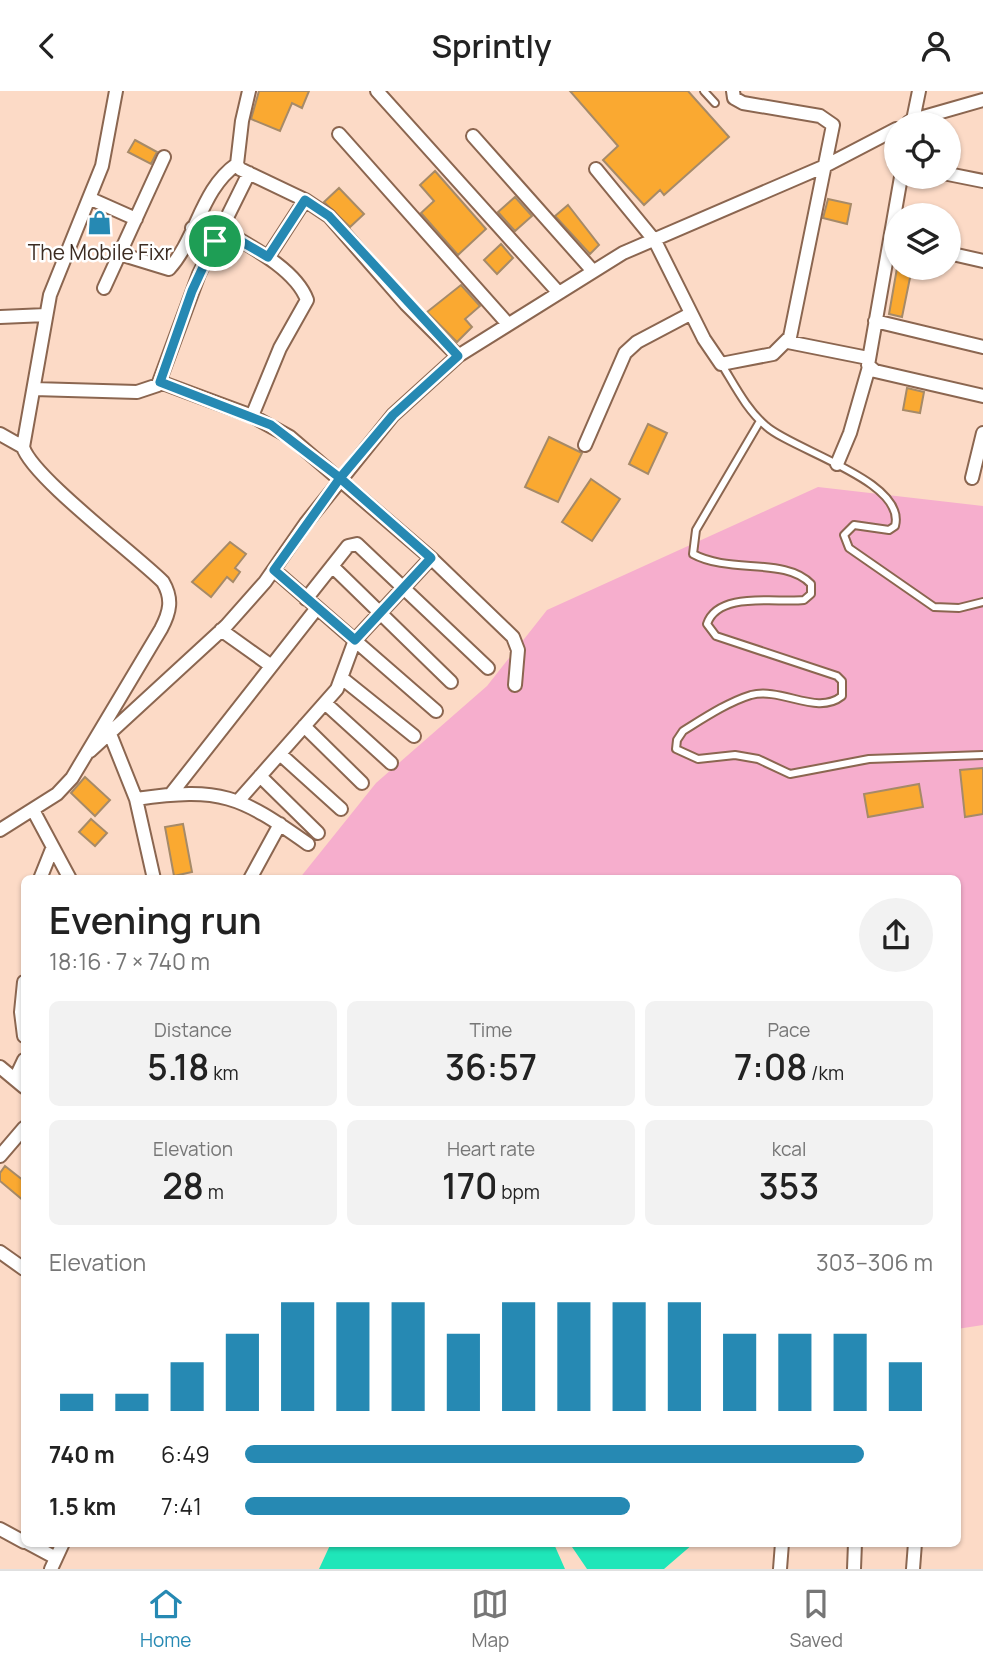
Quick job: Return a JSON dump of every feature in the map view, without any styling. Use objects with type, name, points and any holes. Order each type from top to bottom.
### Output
[{"type":"street","points":[[0,830],[57,793],[90,751],[170,608],[168,591],[153,572],[51,482],[29,460],[23,447],[46,315],[56,276],[91,199],[106,146],[116,91]]},
{"type":"street","points":[[120,254],[169,269],[223,175],[237,164],[242,121],[250,91]]},
{"type":"street","points":[[377,91],[558,292]]},
{"type":"street","points":[[596,169],[655,240],[690,314],[721,363],[773,354],[788,342],[833,129],[829,120],[743,103],[734,98],[733,91]]},
{"type":"street","points":[[913,112],[919,91]]},
{"type":"street","points":[[945,112],[983,100]]},
{"type":"street","points":[[339,134],[507,323]]},
{"type":"street","points":[[90,751],[221,630],[274,570],[340,478],[393,415],[458,356],[592,270],[825,166],[884,135]]},
{"type":"street","points":[[473,136],[592,270]]},
{"type":"street","points":[[104,288],[164,157]]},
{"type":"street","points":[[237,164],[249,173],[305,200],[329,216],[458,356]]},
{"type":"street","points":[[34,389],[137,392],[152,389],[160,382],[192,291],[249,173]]},
{"type":"street","points":[[961,177],[983,181]]},
{"type":"street","points":[[91,199],[136,219]]},
{"type":"street","points":[[268,257],[305,200]]},
{"type":"street","points":[[192,229],[215,241]]},
{"type":"street","points":[[220,229],[268,257],[300,288],[307,300],[280,348],[252,415]]},
{"type":"street","points":[[961,256],[983,261]]},
{"type":"street","points":[[837,464],[854,423],[869,363],[884,280]]},
{"type":"street","points":[[585,445],[625,353],[637,342],[690,314]]},
{"type":"street","points":[[0,317],[46,315]]},
{"type":"street","points":[[875,321],[983,347]]},
{"type":"street","points":[[788,342],[983,396]]},
{"type":"street","points":[[160,382],[252,415],[290,437],[340,478],[431,558],[516,641],[515,685]]},
{"type":"street","points":[[972,478],[983,433]]},
{"type":"street","points":[[0,434],[23,447]]},
{"type":"street","points":[[306,599],[348,546],[357,544],[488,668]]},
{"type":"street","points":[[239,800],[343,679],[355,640],[431,558]]},
{"type":"street","points":[[332,566],[452,682]]},
{"type":"street","points":[[274,570],[436,711]]},
{"type":"street","points":[[171,794],[317,608]]},
{"type":"street","points":[[221,630],[270,665]]},
{"type":"street","points":[[343,679],[414,736]]},
{"type":"street","points":[[325,703],[391,763]]},
{"type":"street","points":[[304,726],[362,783]]},
{"type":"street","points":[[110,734],[136,799],[153,875]]},
{"type":"street","points":[[280,754],[341,809]]},
{"type":"street","points":[[260,776],[318,833]]},
{"type":"street","points":[[136,799],[171,794],[202,794],[239,800],[308,843]]},
{"type":"street","points":[[33,810],[68,875]]},
{"type":"street","points":[[252,875],[280,824]]},
{"type":"street","points":[[42,875],[52,849]]},
{"type":"street","points":[[0,1067],[20,1083]]},
{"type":"street","points":[[0,1156],[21,1132]]},
{"type":"street","points":[[0,1252],[21,1264]]},
{"type":"street","points":[[0,1529],[21,1540]]},
{"type":"street","points":[[31,1547],[53,1564],[61,1547]]},
{"type":"street","points":[[780,1569],[782,1547]]},
{"type":"street","points":[[854,1569],[855,1547]]},
{"type":"street","points":[[913,1569],[915,1547]]},
{"type":"lane","points":[[704,91],[715,103]]},
{"type":"lane","points":[[721,363],[760,421],[788,441],[837,464],[877,489],[896,517],[895,526],[889,530],[859,524],[850,527],[843,538],[849,548],[934,607],[958,608],[983,602]]},
{"type":"lane","points":[[760,421],[696,530],[693,554],[721,566],[764,567],[803,575],[811,583],[811,594],[804,600],[734,603],[715,611],[707,624],[716,636],[837,676],[842,681],[842,696],[832,704],[819,704],[783,695],[751,695],[683,731],[677,740],[676,749],[698,759],[735,755],[758,759],[790,774],[870,759],[983,755]]},
{"type":"shaded area","points":[[818,487],[983,506],[983,1325],[961,1328],[961,875],[302,875],[376,783],[487,686],[547,610]]},
{"type":"shaded area","points":[[329,1547],[555,1547],[565,1569],[319,1569]]},
{"type":"shaded area","points":[[572,1547],[690,1547],[664,1569],[587,1569]]},
{"type":"building","points":[[259,91],[309,91],[302,108],[292,103],[280,131],[251,119]]},
{"type":"building","points":[[570,91],[688,91],[729,137],[664,195],[660,190],[644,205],[603,160],[618,146]]},
{"type":"building","points":[[135,140],[157,152],[151,164],[128,152]]},
{"type":"building","points":[[435,171],[486,229],[458,255],[421,213],[434,201],[420,185]]},
{"type":"building","points":[[339,188],[364,214],[350,227],[324,202]]},
{"type":"building","points":[[515,197],[532,216],[515,231],[498,212]]},
{"type":"building","points":[[828,199],[851,204],[847,224],[823,218]]},
{"type":"building","points":[[568,205],[599,245],[590,254],[555,216]]},
{"type":"building","points":[[501,244],[513,258],[497,274],[484,260]]},
{"type":"building","points":[[895,280],[910,280],[902,317],[889,314]]},
{"type":"building","points":[[461,285],[480,306],[465,319],[472,327],[457,342],[427,312]]},
{"type":"building","points":[[907,388],[924,392],[920,413],[903,410]]},
{"type":"building","points":[[648,424],[667,433],[648,474],[629,464]]},
{"type":"building","points":[[549,437],[582,453],[558,502],[525,487]]},
{"type":"building","points":[[591,479],[620,499],[592,541],[562,522]]},
{"type":"building","points":[[230,542],[246,554],[235,568],[240,572],[233,582],[227,577],[211,597],[192,582]]},
{"type":"building","points":[[983,768],[983,814],[965,817],[960,770]]},
{"type":"building","points":[[85,777],[110,800],[95,816],[71,793]]},
{"type":"building","points":[[919,784],[923,807],[868,817],[864,794]]},
{"type":"building","points":[[91,819],[107,833],[95,846],[79,832]]},
{"type":"building","points":[[183,824],[192,872],[174,875],[165,827]]},
{"type":"building","points":[[5,1166],[21,1179],[21,1198],[0,1181],[0,1173]]},
{"type":"place","name":"The Mobile Fixr","points":[[100,223]]},
{"type":"route","points":[[215,241],[192,291],[160,382],[252,415],[271,425],[340,478],[274,570],[355,640],[431,558],[340,478],[393,415],[458,356],[406,304],[329,216],[305,200],[268,257],[220,229],[215,241]]}]
